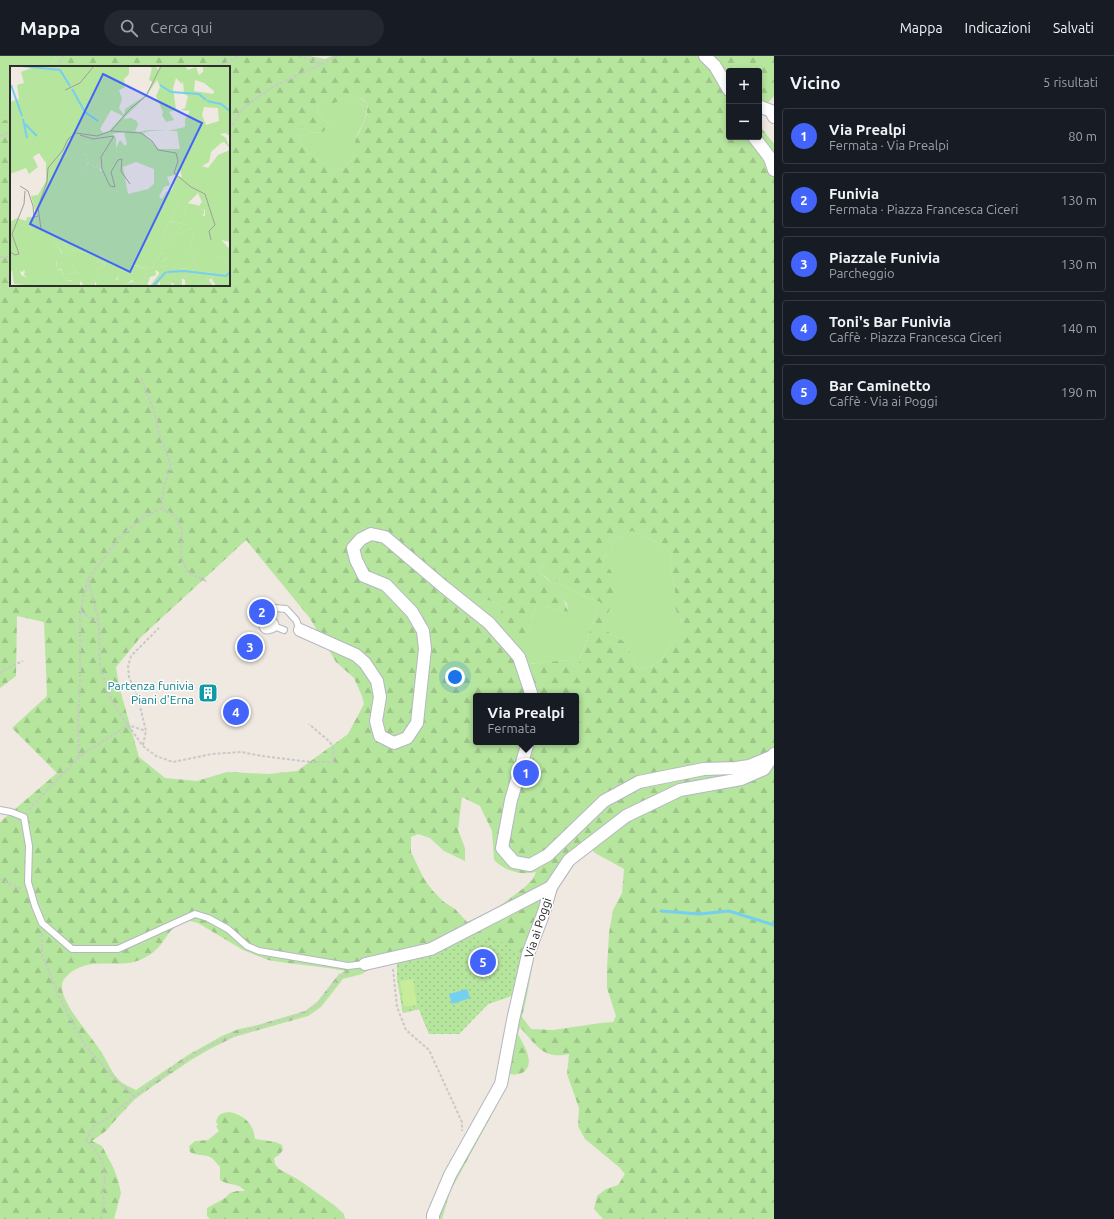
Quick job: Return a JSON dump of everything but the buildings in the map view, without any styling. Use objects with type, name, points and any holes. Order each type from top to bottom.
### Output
[{"type":"street","points":[[705,56],[715,66],[726,85]]},
{"type":"street","points":[[762,107],[771,111],[774,117]]},
{"type":"street","points":[[756,140],[770,158],[774,170]]},
{"type":"street","points":[[300,630],[356,655],[366,662],[377,681],[380,697],[376,721],[380,736],[394,743],[408,738],[417,724],[425,649],[423,631],[412,612],[386,585],[364,576],[356,560],[353,548],[361,539],[371,534],[385,537],[489,623],[519,657],[531,693]]},
{"type":"street","points":[[527,745],[511,800],[502,848],[514,862],[530,865],[548,855],[604,801],[639,782],[704,769],[749,766],[773,755]]},
{"type":"street","name":"Via ai Poggi","points":[[433,1219],[450,1175],[501,1084],[513,1020],[528,954],[544,912],[551,887],[569,860],[626,816],[680,790],[741,779],[764,769],[773,755]]},
{"type":"street","points":[[365,964],[432,949],[551,887]]},
{"type":"lane","points":[[274,627],[268,613],[275,608],[286,609],[296,620],[300,630]]},
{"type":"lane","points":[[0,810],[24,817],[29,846],[28,882],[31,893],[42,923],[72,949],[118,949],[195,914],[208,918],[228,929],[247,946],[259,951],[348,966],[365,964]]},
{"type":"path","points":[[58,66],[63,56]]},
{"type":"path","points":[[219,66],[239,56]]},
{"type":"path","points":[[299,56],[322,65]]},
{"type":"path","points":[[230,128],[244,107],[274,86],[339,56]]},
{"type":"path","points":[[0,136],[10,132]]},
{"type":"path","points":[[0,257],[10,256]]},
{"type":"path","points":[[141,378],[155,414],[159,433],[171,466],[163,490],[162,508]]},
{"type":"path","points":[[79,757],[78,720],[81,612],[88,579],[119,538],[143,518],[162,508]]},
{"type":"path","points":[[162,508],[175,516],[182,530],[182,559],[188,572],[208,582]]},
{"type":"path","points":[[88,579],[99,623],[100,667],[113,704],[143,746],[156,756],[173,762],[212,754],[242,752],[311,762],[334,762],[333,748],[330,742],[309,724]]},
{"type":"path","points":[[81,612],[99,623]]},
{"type":"path","points":[[143,746],[146,731],[138,698],[129,677],[128,666],[131,656],[159,628]]},
{"type":"path","points":[[0,673],[4,669],[23,661]]},
{"type":"path","points":[[24,817],[36,802],[79,757],[128,725]]},
{"type":"path","points":[[128,725],[146,731]]},
{"type":"path","points":[[0,879],[31,893]]},
{"type":"path","points":[[42,923],[42,954],[61,1001],[85,1045],[114,1078],[135,1096]]},
{"type":"path","points":[[392,958],[397,1007],[406,1030],[430,1050],[462,1122],[462,1135]]},
{"type":"path","points":[[101,1219],[106,1176],[101,1159],[95,1149],[86,1141],[93,1127],[109,1117],[182,1062],[212,1044],[247,1030],[303,1014],[319,1004],[339,977],[356,970],[365,964]]},
{"type":"green space","points":[[0,56],[56,56],[51,66],[10,66],[10,117],[0,122]]},
{"type":"green space","points":[[56,56],[310,56],[325,59],[332,56],[774,56],[774,96],[762,110],[762,68],[726,68],[726,140],[762,140],[762,129],[774,144],[774,1219],[603,1219],[594,1209],[597,1196],[606,1189],[618,1185],[625,1174],[619,1167],[585,1139],[578,1126],[579,1108],[567,1074],[569,1054],[552,1055],[546,1053],[535,1045],[520,1027],[518,1034],[527,1052],[529,1062],[528,1067],[525,1071],[516,1075],[510,1074],[496,1107],[450,1192],[442,1219],[431,1219],[497,1079],[514,995],[488,1004],[459,1034],[429,1034],[419,1009],[403,1013],[397,978],[397,963],[370,968],[362,974],[343,979],[321,1007],[308,1016],[234,1037],[191,1060],[135,1099],[106,1131],[92,1141],[102,1146],[118,1180],[121,1193],[114,1219],[0,1219],[0,822],[57,773],[12,728],[47,696],[44,622],[17,616],[16,676],[0,688],[0,122],[10,117],[10,286],[230,286],[230,66],[51,66]],"holes":[[[349,95],[359,97],[368,104],[366,117],[357,137],[355,155],[345,167],[337,171],[318,160],[306,149],[299,137],[299,129],[303,128],[312,133],[323,132],[329,126],[317,112],[318,107],[326,101],[331,104]],[[632,531],[665,546],[671,553],[670,568],[675,587],[675,608],[681,621],[687,628],[681,636],[670,644],[662,659],[649,667],[639,670],[626,643],[602,628],[612,602],[614,589],[613,575],[602,560],[617,539]],[[246,540],[309,617],[336,662],[354,678],[364,704],[348,734],[297,771],[268,774],[227,772],[197,781],[165,778],[139,757],[119,686],[116,667],[140,638]],[[542,565],[558,576],[556,581],[583,596],[600,602],[577,668],[567,660],[528,664],[522,654],[476,608],[485,600],[496,603],[502,608],[499,619],[506,628],[520,637],[529,634],[531,618],[536,607],[545,607],[568,612],[564,601],[553,585],[539,573]],[[462,797],[480,806],[492,831],[494,860],[498,864],[514,872],[536,872],[533,879],[525,887],[497,908],[467,922],[455,909],[444,902],[432,890],[423,877],[411,852],[411,837],[418,834],[430,838],[444,851],[465,861],[465,848],[458,830]],[[590,848],[595,853],[624,869],[622,893],[613,910],[609,933],[607,968],[607,988],[616,1016],[613,1022],[553,1030],[531,1029],[522,1017],[535,952],[560,884],[574,864]],[[190,921],[198,923],[243,950],[268,960],[346,971],[339,974],[317,1002],[305,1011],[239,1029],[222,1036],[188,1055],[136,1090],[126,1085],[114,1074],[100,1050],[71,1009],[63,992],[62,983],[70,973],[88,965],[135,962],[153,953],[173,929]]]},
{"type":"green space","points":[[349,95],[356,95],[368,104],[365,119],[357,135],[355,155],[345,167],[337,171],[318,160],[306,149],[299,137],[299,129],[303,128],[312,133],[323,132],[329,126],[317,112],[318,107],[326,101],[339,101]]},
{"type":"green space","points":[[632,531],[665,546],[671,553],[670,568],[675,587],[675,608],[681,621],[688,628],[682,636],[670,644],[662,659],[649,667],[639,670],[626,643],[602,628],[612,599],[612,574],[602,560],[617,539]]},
{"type":"green space","points":[[542,565],[559,576],[556,581],[583,596],[600,602],[577,668],[567,660],[528,664],[522,654],[476,608],[485,600],[496,603],[502,608],[500,619],[504,625],[516,635],[529,634],[531,618],[536,607],[545,607],[568,612],[567,604],[547,578],[539,573]]},
{"type":"green space","points":[[463,936],[502,942],[523,954],[514,995],[488,1004],[459,1034],[429,1034],[419,1009],[403,1013],[397,978],[397,962],[411,961]]},
{"type":"green space","points":[[413,979],[417,1005],[404,1007],[400,981]]},
{"type":"green space","points":[[230,1112],[240,1115],[247,1121],[253,1129],[255,1139],[276,1142],[282,1145],[283,1150],[274,1158],[275,1164],[279,1169],[299,1180],[334,1205],[344,1214],[345,1219],[210,1219],[207,1216],[207,1208],[225,1198],[230,1193],[245,1191],[239,1186],[220,1180],[220,1167],[214,1160],[208,1156],[190,1152],[189,1146],[195,1141],[208,1140],[219,1131],[216,1126],[218,1125],[216,1122],[219,1115]]},
{"type":"water","points":[[467,989],[470,998],[452,1004],[449,994]]},
{"type":"waterway","points":[[661,911],[699,914],[729,911],[774,925]]},
{"type":"place","name":"Funivia","points":[[262,612]]},
{"type":"place","name":"Piazzale Funivia","points":[[250,647]]},
{"type":"place","name":"Partenza funivia Piani d'Erna","points":[[208,693]]},
{"type":"place","name":"Toni's Bar Funivia","points":[[236,712]]},
{"type":"place","name":"Via Prealpi","points":[[526,773]]},
{"type":"place","name":"Bar Caminetto","points":[[483,962]]}]
